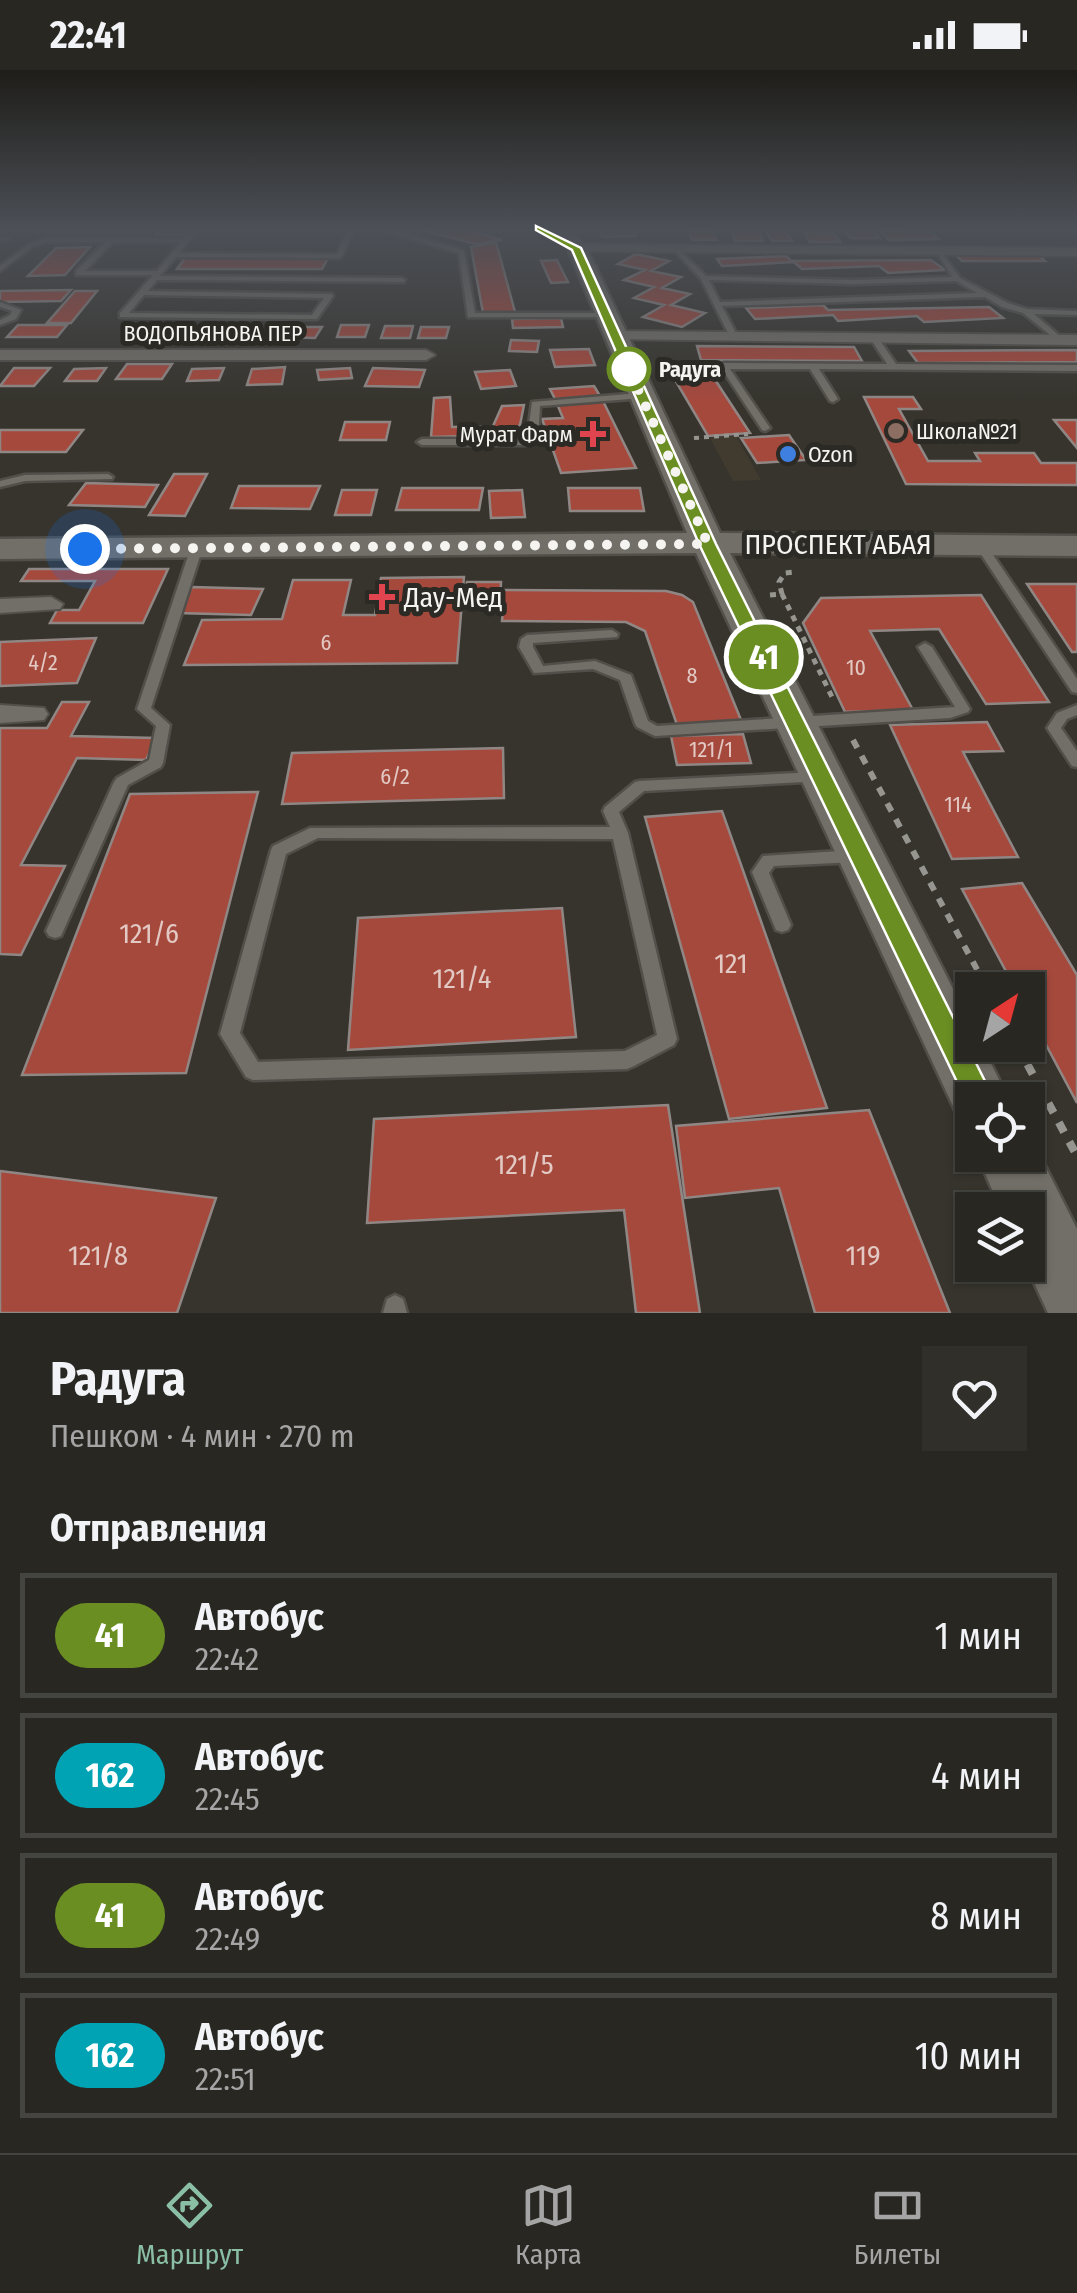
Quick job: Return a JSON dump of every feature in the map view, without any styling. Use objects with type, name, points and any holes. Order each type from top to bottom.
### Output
[{"type":"main road","points":[[592,286],[708,544],[971,1082]]},
{"type":"main road","name":"ПРОСПЕКТ АБАЯ","points":[[4,552],[708,544],[1077,546]]},
{"type":"main road","points":[[1014,1172],[1077,1300]]},
{"type":"street","points":[[612,326],[734,337],[1068,340]]},
{"type":"street","name":"ВОДОПЬЯНОВА ПЕР","points":[[0,355],[426,356]]},
{"type":"street","points":[[0,606],[52,604]]},
{"type":"street","points":[[0,714],[34,714]]},
{"type":"lane","points":[[142,294],[329,296],[314,317],[123,315],[149,286]]},
{"type":"lane","points":[[466,286],[470,315],[612,326]]},
{"type":"lane","points":[[709,286],[734,337]]},
{"type":"lane","points":[[971,286],[1026,311],[1068,340]]},
{"type":"lane","points":[[719,304],[990,296]]},
{"type":"lane","points":[[0,304],[17,310],[13,317],[0,323]]},
{"type":"lane","points":[[1026,311],[1077,314]]},
{"type":"lane","points":[[874,338],[894,367]]},
{"type":"lane","points":[[765,428],[724,366],[1077,368]]},
{"type":"lane","points":[[812,367],[834,400]]},
{"type":"lane","points":[[422,442],[530,442],[534,439],[535,404],[640,396]]},
{"type":"lane","points":[[0,484],[25,478],[108,477]]},
{"type":"lane","points":[[981,545],[1077,689]]},
{"type":"lane","points":[[55,931],[122,782],[156,763],[163,725],[144,709],[196,550]]},
{"type":"lane","points":[[612,634],[528,639],[526,646],[539,670],[595,665],[626,678],[642,724],[655,731],[964,709],[925,646]]},
{"type":"lane","points":[[1077,710],[1062,716],[1054,728],[1077,762]]},
{"type":"lane","points":[[620,833],[316,832],[279,850],[230,1034],[252,1070],[626,1060],[667,1039],[620,833],[612,811],[640,786],[823,776]]},
{"type":"lane","points":[[782,924],[760,872],[769,860],[861,856]]},
{"type":"path","points":[[691,438],[760,434],[765,428]]},
{"type":"path","points":[[782,594],[842,718],[978,972]]},
{"type":"path","points":[[1027,1062],[1077,1156]]},
{"type":"shaded area","points":[[736,436],[761,480],[733,481],[710,438]]},
{"type":"building","points":[[478,286],[508,286],[515,312],[483,313]]},
{"type":"building","points":[[650,286],[665,286],[662,288],[690,294],[671,305],[705,313],[682,327],[643,317],[664,305],[634,298],[654,287]]},
{"type":"building","points":[[71,290],[61,301],[0,302],[0,291]]},
{"type":"building","points":[[75,291],[97,291],[71,323],[47,323]]},
{"type":"building","points":[[823,305],[828,310],[989,307],[1003,318],[924,322],[917,316],[838,321],[833,315],[755,319],[746,308]]},
{"type":"building","points":[[561,318],[563,327],[513,328],[512,319]]},
{"type":"building","points":[[18,325],[67,325],[57,337],[7,337]]},
{"type":"building","points":[[341,325],[369,325],[365,337],[337,337]]},
{"type":"building","points":[[385,326],[413,326],[410,338],[381,338]]},
{"type":"building","points":[[171,327],[210,327],[205,335],[165,335]]},
{"type":"building","points":[[287,327],[322,327],[315,338],[280,337]]},
{"type":"building","points":[[421,327],[449,327],[446,338],[418,338]]},
{"type":"building","points":[[228,329],[259,330],[253,338],[221,337]]},
{"type":"building","points":[[511,340],[539,341],[537,352],[509,351]]},
{"type":"building","points":[[697,346],[854,347],[862,361],[701,360]]},
{"type":"building","points":[[589,349],[595,365],[555,367],[550,350]]},
{"type":"building","points":[[1077,350],[1077,362],[918,363],[909,351]]},
{"type":"building","points":[[127,364],[172,364],[162,379],[116,379]]},
{"type":"building","points":[[706,366],[750,433],[708,436],[668,368]]},
{"type":"building","points":[[285,367],[282,384],[247,385],[252,369]]},
{"type":"building","points":[[14,368],[50,368],[34,386],[0,386]]},
{"type":"building","points":[[106,368],[97,381],[65,381],[74,369]]},
{"type":"building","points":[[224,368],[219,380],[187,381],[192,369]]},
{"type":"building","points":[[350,368],[352,378],[319,380],[317,370]]},
{"type":"building","points":[[373,368],[425,370],[419,387],[365,386]]},
{"type":"building","points":[[510,370],[516,386],[481,389],[475,372]]},
{"type":"building","points":[[594,386],[600,396],[555,399],[550,389]]},
{"type":"building","points":[[450,397],[452,427],[493,426],[502,406],[524,405],[520,425],[510,435],[431,437],[434,398]]},
{"type":"building","name":"Школа№21","points":[[864,397],[913,397],[921,409],[899,409],[928,461],[980,461],[975,453],[1034,453],[1041,463],[1077,463],[1077,485],[906,484]]},
{"type":"building","points":[[603,401],[636,468],[561,473],[542,419],[563,418],[557,404]]},
{"type":"building","name":"Школа№21","points":[[1054,420],[1077,420],[1077,448]]},
{"type":"building","points":[[345,422],[390,422],[386,440],[340,440]]},
{"type":"building","points":[[0,430],[83,430],[66,452],[0,452]]},
{"type":"building","points":[[789,435],[806,460],[757,463],[741,438]]},
{"type":"building","points":[[174,474],[207,474],[185,516],[149,515]]},
{"type":"building","points":[[86,483],[158,485],[145,507],[69,505]]},
{"type":"building","points":[[239,486],[320,486],[310,509],[231,508]]},
{"type":"building","points":[[402,488],[483,488],[479,510],[396,510]]},
{"type":"building","points":[[568,488],[640,488],[644,511],[570,511]]},
{"type":"building","points":[[342,490],[377,490],[371,515],[335,515]]},
{"type":"building","points":[[522,490],[525,517],[491,518],[489,491]]},
{"type":"building","points":[[29,569],[168,569],[143,623],[50,623],[57,610],[79,610],[95,581],[21,581]]},
{"type":"building","points":[[464,577],[457,663],[184,665],[202,620],[282,619],[293,580],[351,580],[343,615],[375,615],[381,578]]},
{"type":"building","points":[[467,582],[501,582],[500,607],[466,607]]},
{"type":"building","points":[[1027,584],[1077,584],[1077,652],[1072,652]]},
{"type":"building","points":[[192,587],[263,589],[251,615],[178,613]]},
{"type":"building","points":[[504,590],[666,591],[682,595],[693,602],[741,720],[677,725],[645,631],[626,622],[502,621]]},
{"type":"building","points":[[981,595],[1049,702],[986,704],[939,629],[870,631],[913,710],[845,712],[803,623],[821,598]]},
{"type":"building","points":[[96,638],[77,683],[0,686],[0,642]]},
{"type":"building","points":[[62,702],[89,702],[71,736],[156,738],[146,760],[77,758],[21,865],[65,866],[21,955],[0,954],[0,728],[47,728]]},
{"type":"building","points":[[987,722],[1003,751],[963,752],[1018,857],[952,859],[890,725]]},
{"type":"building","points":[[743,734],[751,763],[677,765],[671,736]]},
{"type":"building","points":[[503,748],[504,798],[282,804],[292,753]]},
{"type":"building","points":[[258,792],[186,1073],[22,1075],[130,794]]},
{"type":"building","points":[[722,811],[827,1108],[729,1119],[645,817]]},
{"type":"building","points":[[1022,883],[1077,975],[1077,1103],[1045,1043],[1045,972],[1006,972],[962,889]]},
{"type":"building","points":[[562,908],[576,1037],[348,1050],[358,918]]},
{"type":"building","points":[[668,1105],[700,1313],[636,1313],[624,1210],[367,1223],[374,1119]]},
{"type":"building","points":[[869,1110],[950,1313],[815,1313],[779,1188],[685,1198],[676,1126]]},
{"type":"building","points":[[0,1171],[216,1198],[177,1313],[0,1313]]},
{"type":"bus line","name":"41","points":[[593,286],[708,544],[971,1082]]},
{"type":"place","name":"Радуга","points":[[629,369]]},
{"type":"place","name":"Школа№21","points":[[896,431]]},
{"type":"place","name":"Мурат Фарм","points":[[593,434]]},
{"type":"place","name":"Ozon","points":[[788,454]]},
{"type":"place","name":"Дау-Мед","points":[[382,597]]},
{"type":"route","points":[[85,549],[708,544],[629,369]]}]
